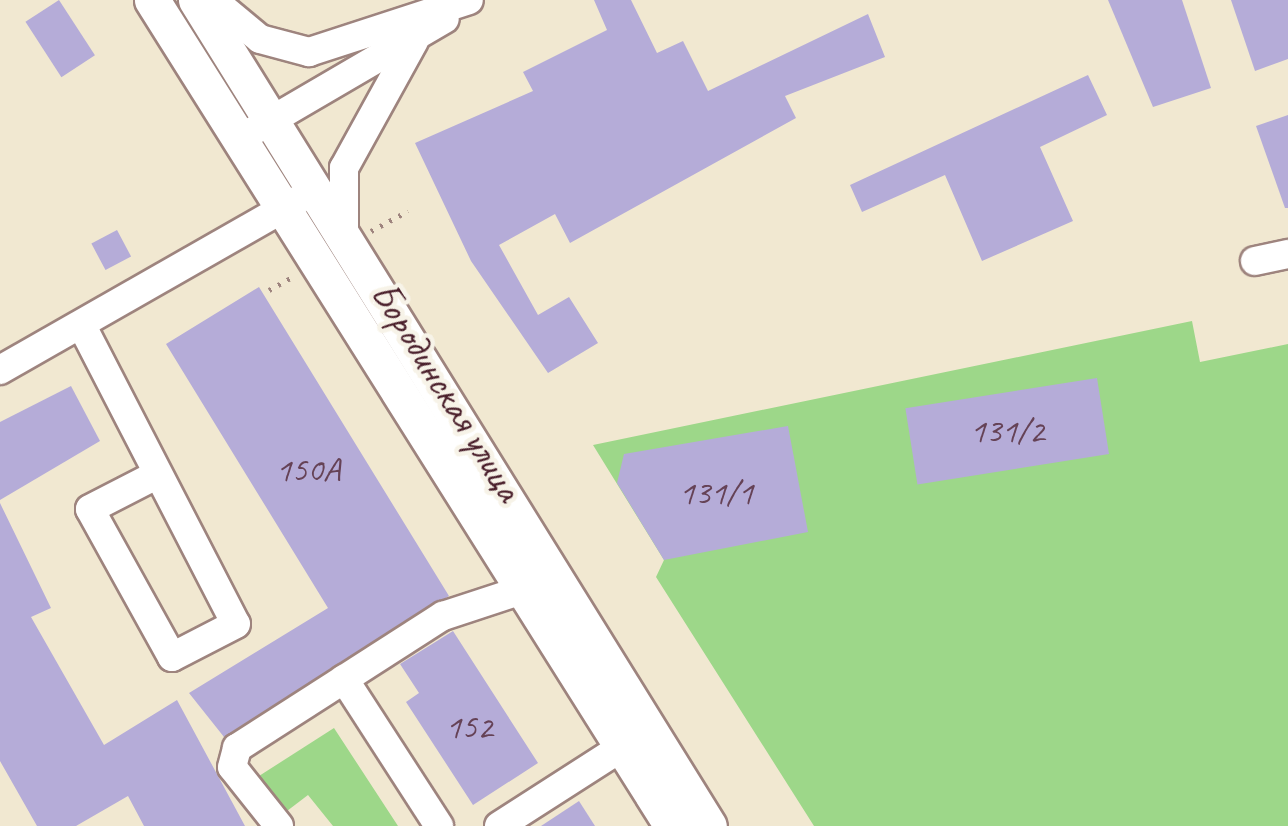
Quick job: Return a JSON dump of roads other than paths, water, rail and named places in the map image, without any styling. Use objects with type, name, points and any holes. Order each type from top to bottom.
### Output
[{"type":"main road","name":"Бородинская улица","points":[[152,0],[240,139],[344,246],[710,826]]},
{"type":"main road","name":"Бородинская улица","points":[[196,0],[272,121],[297,200],[522,590],[672,826]]},
{"type":"street","points":[[213,0],[260,40],[310,52],[473,0]]},
{"type":"street","points":[[240,139],[417,37],[473,0]]},
{"type":"street","points":[[344,246],[344,168],[417,37]]},
{"type":"street","points":[[0,370],[297,200]]},
{"type":"street","points":[[1255,262],[1288,254]]},
{"type":"street","points":[[82,326],[236,624],[172,657],[90,509],[158,474]]},
{"type":"street","points":[[279,826],[231,754],[442,616],[522,590]]},
{"type":"street","points":[[344,679],[439,826]]},
{"type":"street","points":[[499,826],[622,747]]}]
